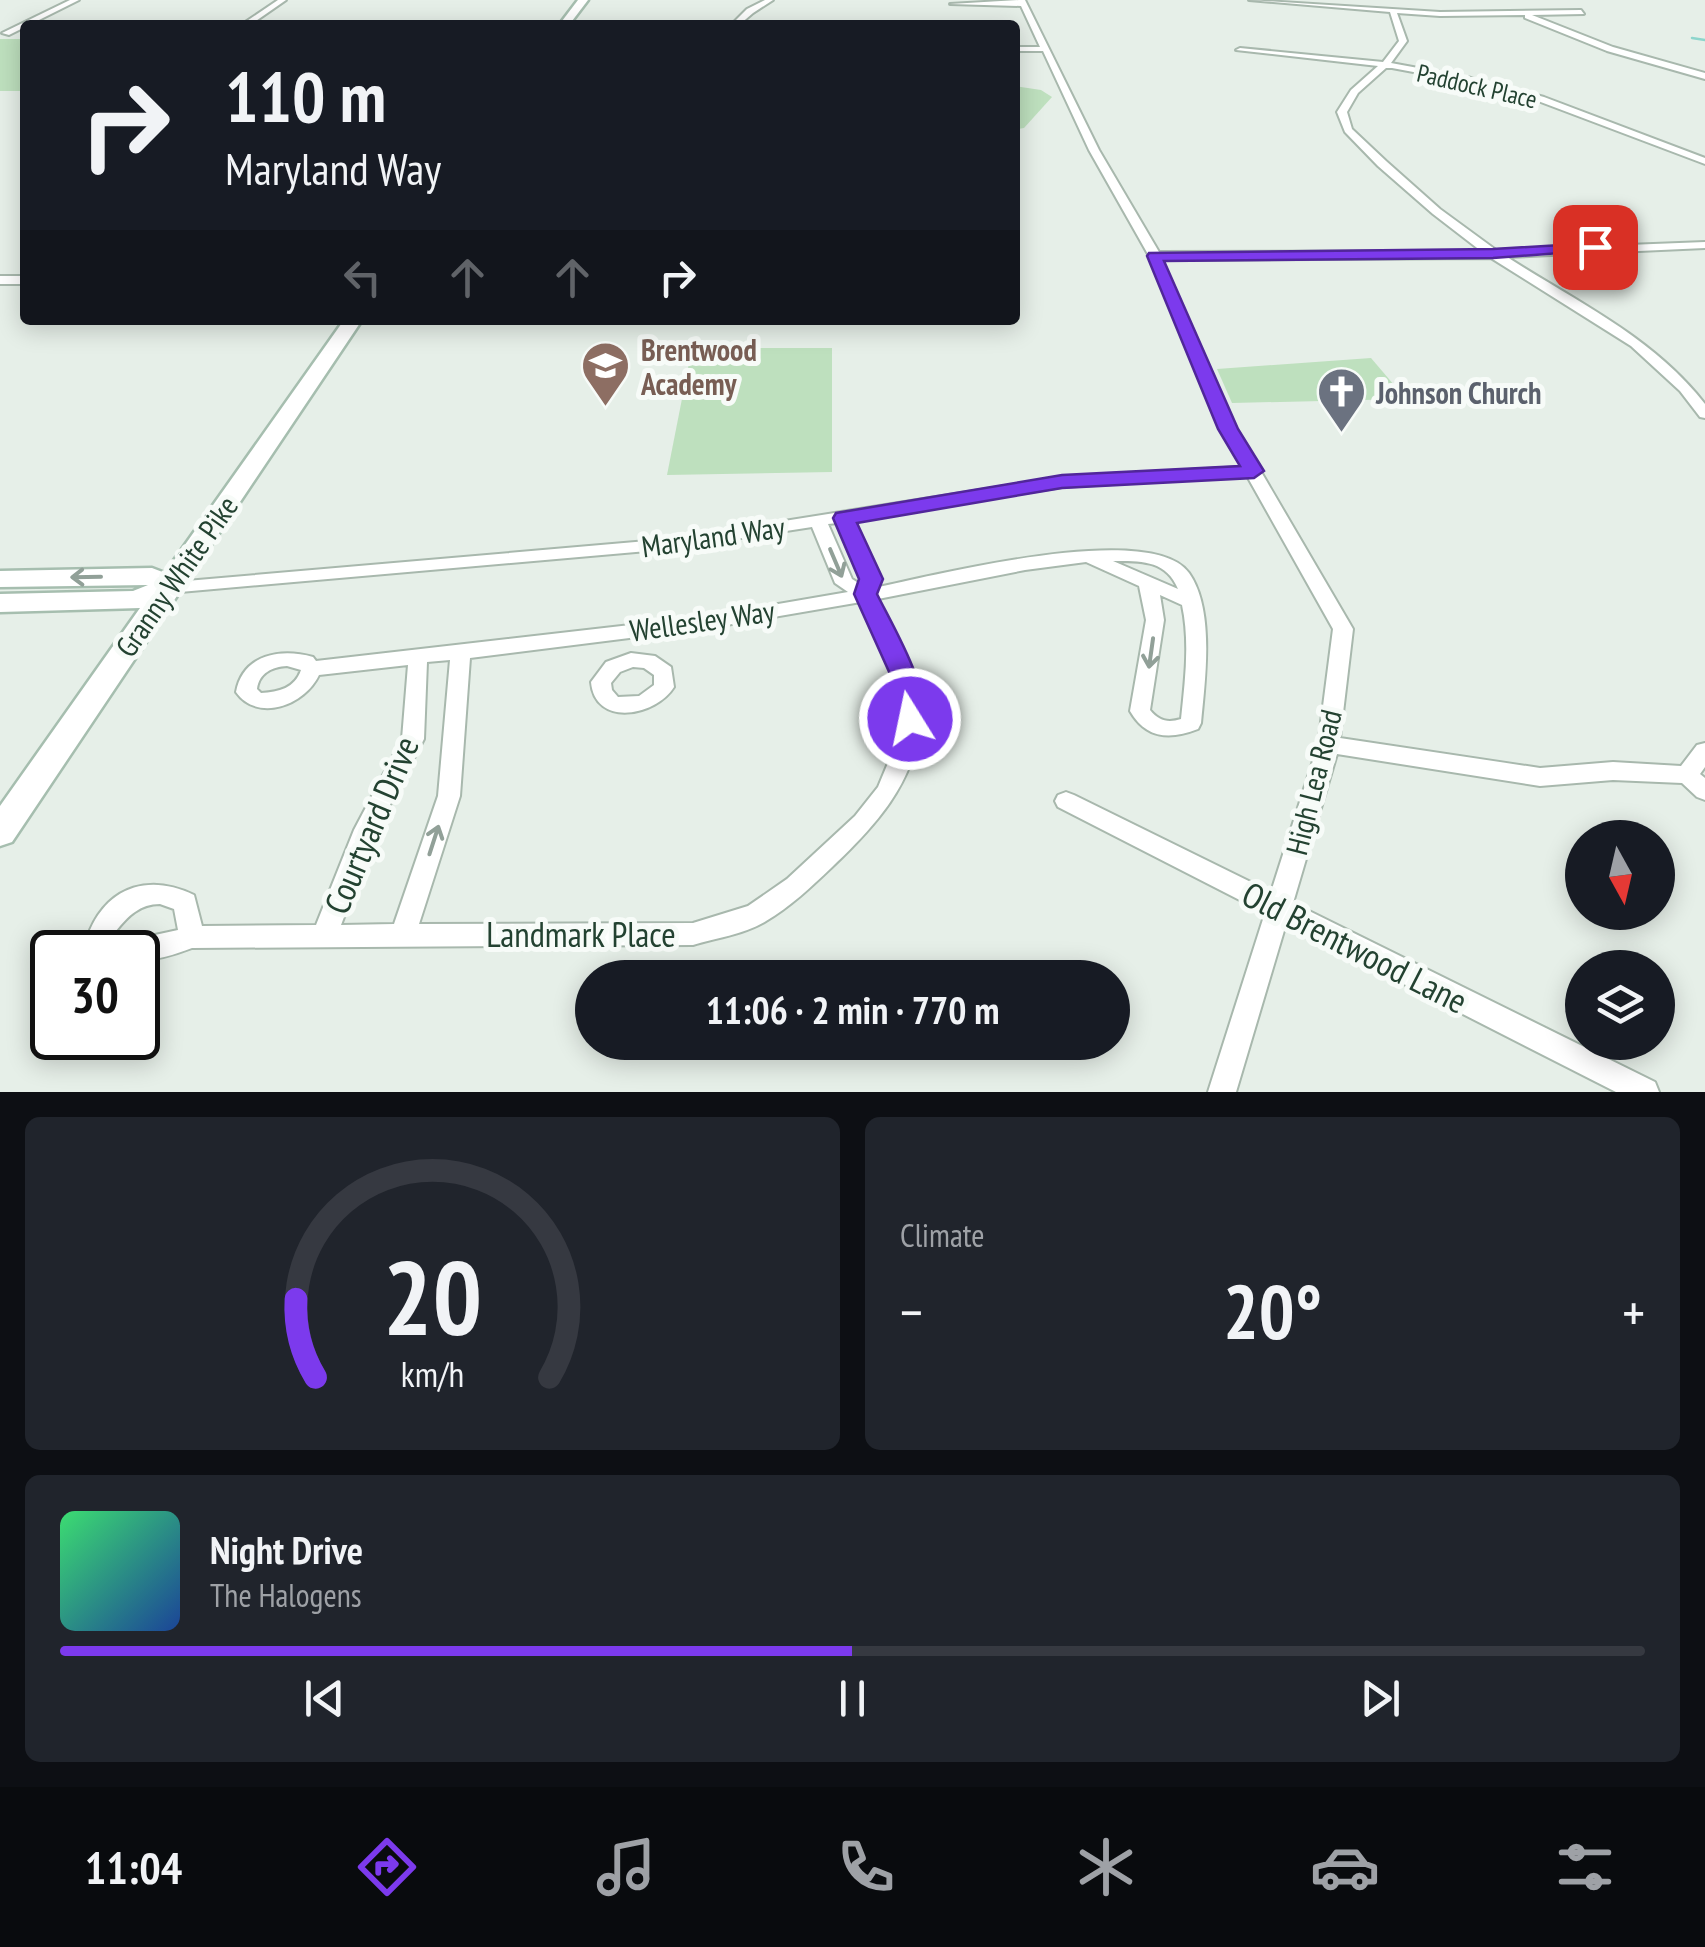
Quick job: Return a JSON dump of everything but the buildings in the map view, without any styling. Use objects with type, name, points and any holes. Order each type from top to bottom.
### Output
[{"type":"main road","name":"Granny White Pike","points":[[0,832],[350,325]]},
{"type":"main road","name":"Maryland Way","points":[[0,579],[152,576],[169,586]]},
{"type":"main road","name":"Maryland Way","points":[[0,602],[136,600],[169,586]]},
{"type":"street","points":[[34,20],[76,0]]},
{"type":"street","points":[[253,20],[283,0]]},
{"type":"street","points":[[740,20],[770,0]]},
{"type":"street","points":[[1252,0],[1393,12],[1580,12]]},
{"type":"street","points":[[953,4],[1023,2]]},
{"type":"street","name":"High Lea Road","points":[[1023,2],[1094,150],[1154,256],[1228,429],[1343,629],[1329,745],[1222,1092]]},
{"type":"street","points":[[1393,12],[1403,41],[1398,52],[1345,101],[1342,112],[1348,130],[1431,205],[1493,254],[1643,348],[1685,384],[1705,414]]},
{"type":"street","points":[[1522,14],[1610,49],[1705,76]]},
{"type":"street","points":[[6,33],[20,26]]},
{"type":"street","points":[[1020,49],[1046,49]]},
{"type":"street","name":"Paddock Place","points":[[1240,50],[1380,66],[1542,100],[1705,162]]},
{"type":"street","points":[[1154,256],[1493,254],[1705,246]]},
{"type":"street","name":"Maryland Way","points":[[169,586],[670,544],[1062,482],[1254,471]]},
{"type":"street","name":"Landmark Place","points":[[844,518],[871,579],[866,594]]},
{"type":"street","name":"Landmark Place","points":[[192,937],[693,934],[755,915],[796,886],[863,824],[886,792],[910,719],[903,674],[866,594],[844,582],[818,522]]},
{"type":"street","name":"Wellesley Way","points":[[310,670],[712,622],[1008,568],[1140,555],[1160,559],[1183,578],[1191,602],[1195,649],[1192,724],[1181,728],[1160,729],[1144,720],[1140,711],[1155,620],[1148,583]]},
{"type":"street","points":[[1091,558],[1191,602]]},
{"type":"street","points":[[631,631],[632,660]]},
{"type":"street","name":"Courtyard Drive","points":[[404,933],[449,796],[462,650]]},
{"type":"street","name":"Courtyard Drive","points":[[324,934],[366,830],[413,739],[418,656]]},
{"type":"street","points":[[1329,745],[1540,777],[1613,771],[1687,775],[1705,791]]},
{"type":"street","points":[[1687,775],[1705,752]]},
{"type":"street","name":"Old Brentwood Lane","points":[[1066,801],[1645,1092]]},
{"type":"green space","points":[[0,39],[20,39],[20,91],[0,91]]},
{"type":"green space","points":[[1020,87],[1041,90],[1052,97],[1020,129]]},
{"type":"green space","points":[[692,348],[832,348],[832,472],[667,475]]},
{"type":"green space","points":[[1371,358],[1406,399],[1232,403],[1217,369]]},
{"type":"waterway","points":[[1692,38],[1705,40]]},
{"type":"place","name":"Brentwood Academy","points":[[606,408]]},
{"type":"place","name":"Johnson Church","points":[[1341,434]]},
{"type":"route","points":[[910,719],[903,674],[866,594],[871,579],[844,518],[1062,482],[1254,471],[1228,429],[1154,256],[1493,254],[1595,247]]}]
